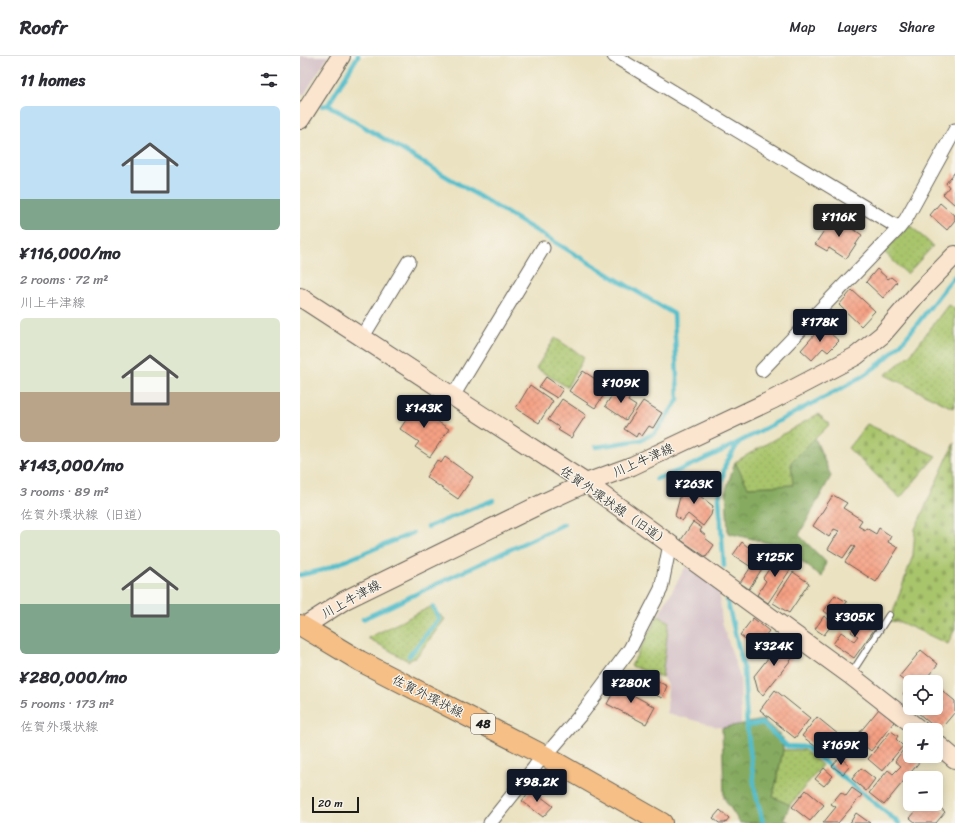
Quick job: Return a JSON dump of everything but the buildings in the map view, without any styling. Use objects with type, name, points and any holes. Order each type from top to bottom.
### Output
[{"type":"main road","name":"佐賀外環状線","points":[[301,627],[360,661],[543,755],[662,823]]},
{"type":"street","points":[[300,120],[341,56]]},
{"type":"street","points":[[614,56],[899,228]]},
{"type":"street","points":[[762,370],[899,228],[906,219],[955,130]]},
{"type":"street","points":[[453,396],[543,248]]},
{"type":"street","name":"川上牛津線","points":[[301,627],[344,600],[543,503],[632,466],[774,399],[856,356],[882,335],[955,255]]},
{"type":"street","points":[[362,338],[409,262]]},
{"type":"street","name":"佐賀外環状線（旧道）","points":[[300,297],[586,484],[850,675],[911,723]]},
{"type":"street","points":[[490,823],[543,755],[553,747],[583,712],[630,649],[661,589],[670,544]]},
{"type":"street","points":[[943,749],[955,759]]},
{"type":"lane","points":[[850,675],[889,615]]},
{"type":"shaded area","points":[[300,56],[328,56],[304,95],[300,92]]},
{"type":"shaded area","points":[[686,566],[719,589],[722,622],[740,678],[741,724],[722,728],[667,713],[668,684],[662,677],[669,621],[658,616]]},
{"type":"green space","points":[[910,225],[933,246],[907,274],[884,252]]},
{"type":"green space","points":[[948,305],[955,308],[955,402],[953,408],[885,375],[910,355]]},
{"type":"green space","points":[[555,338],[584,357],[567,387],[536,368]]},
{"type":"green space","points":[[818,414],[830,424],[791,462],[794,485],[748,487],[735,462]]},
{"type":"green space","points":[[867,424],[936,456],[900,498],[848,448]]},
{"type":"green space","points":[[815,438],[831,476],[799,535],[826,562],[822,577],[781,546],[728,533],[726,490],[735,462],[748,487],[793,485],[791,462]]},
{"type":"green space","points":[[954,443],[955,628],[948,644],[900,622],[890,621],[913,555],[915,529]]},
{"type":"green space","points":[[430,607],[445,619],[417,656],[408,661],[368,638]]},
{"type":"green space","points":[[658,616],[669,621],[662,677],[631,666]]},
{"type":"green space","points":[[763,720],[783,738],[783,750],[773,797],[790,805],[784,819],[790,823],[740,823],[724,798],[722,728]]},
{"type":"green space","points":[[783,750],[804,750],[822,765],[790,805],[773,797]]},
{"type":"waterway","points":[[322,106],[328,105],[358,56]]},
{"type":"waterway","points":[[328,105],[674,314],[678,400],[655,433],[640,440],[596,447]]},
{"type":"waterway","points":[[656,479],[692,465],[727,448],[858,379],[878,365],[899,345],[955,276]]},
{"type":"waterway","points":[[724,566],[719,498],[725,465],[739,442]]},
{"type":"waterway","points":[[428,527],[493,500]]},
{"type":"waterway","points":[[363,619],[564,524]]},
{"type":"waterway","points":[[300,575],[323,570],[413,533]]},
{"type":"waterway","points":[[727,600],[744,670],[747,726],[755,791],[763,823]]},
{"type":"waterway","points":[[409,656],[439,619],[433,607]]},
{"type":"waterway","points":[[747,726],[762,723],[787,746],[806,747],[899,823]]}]
